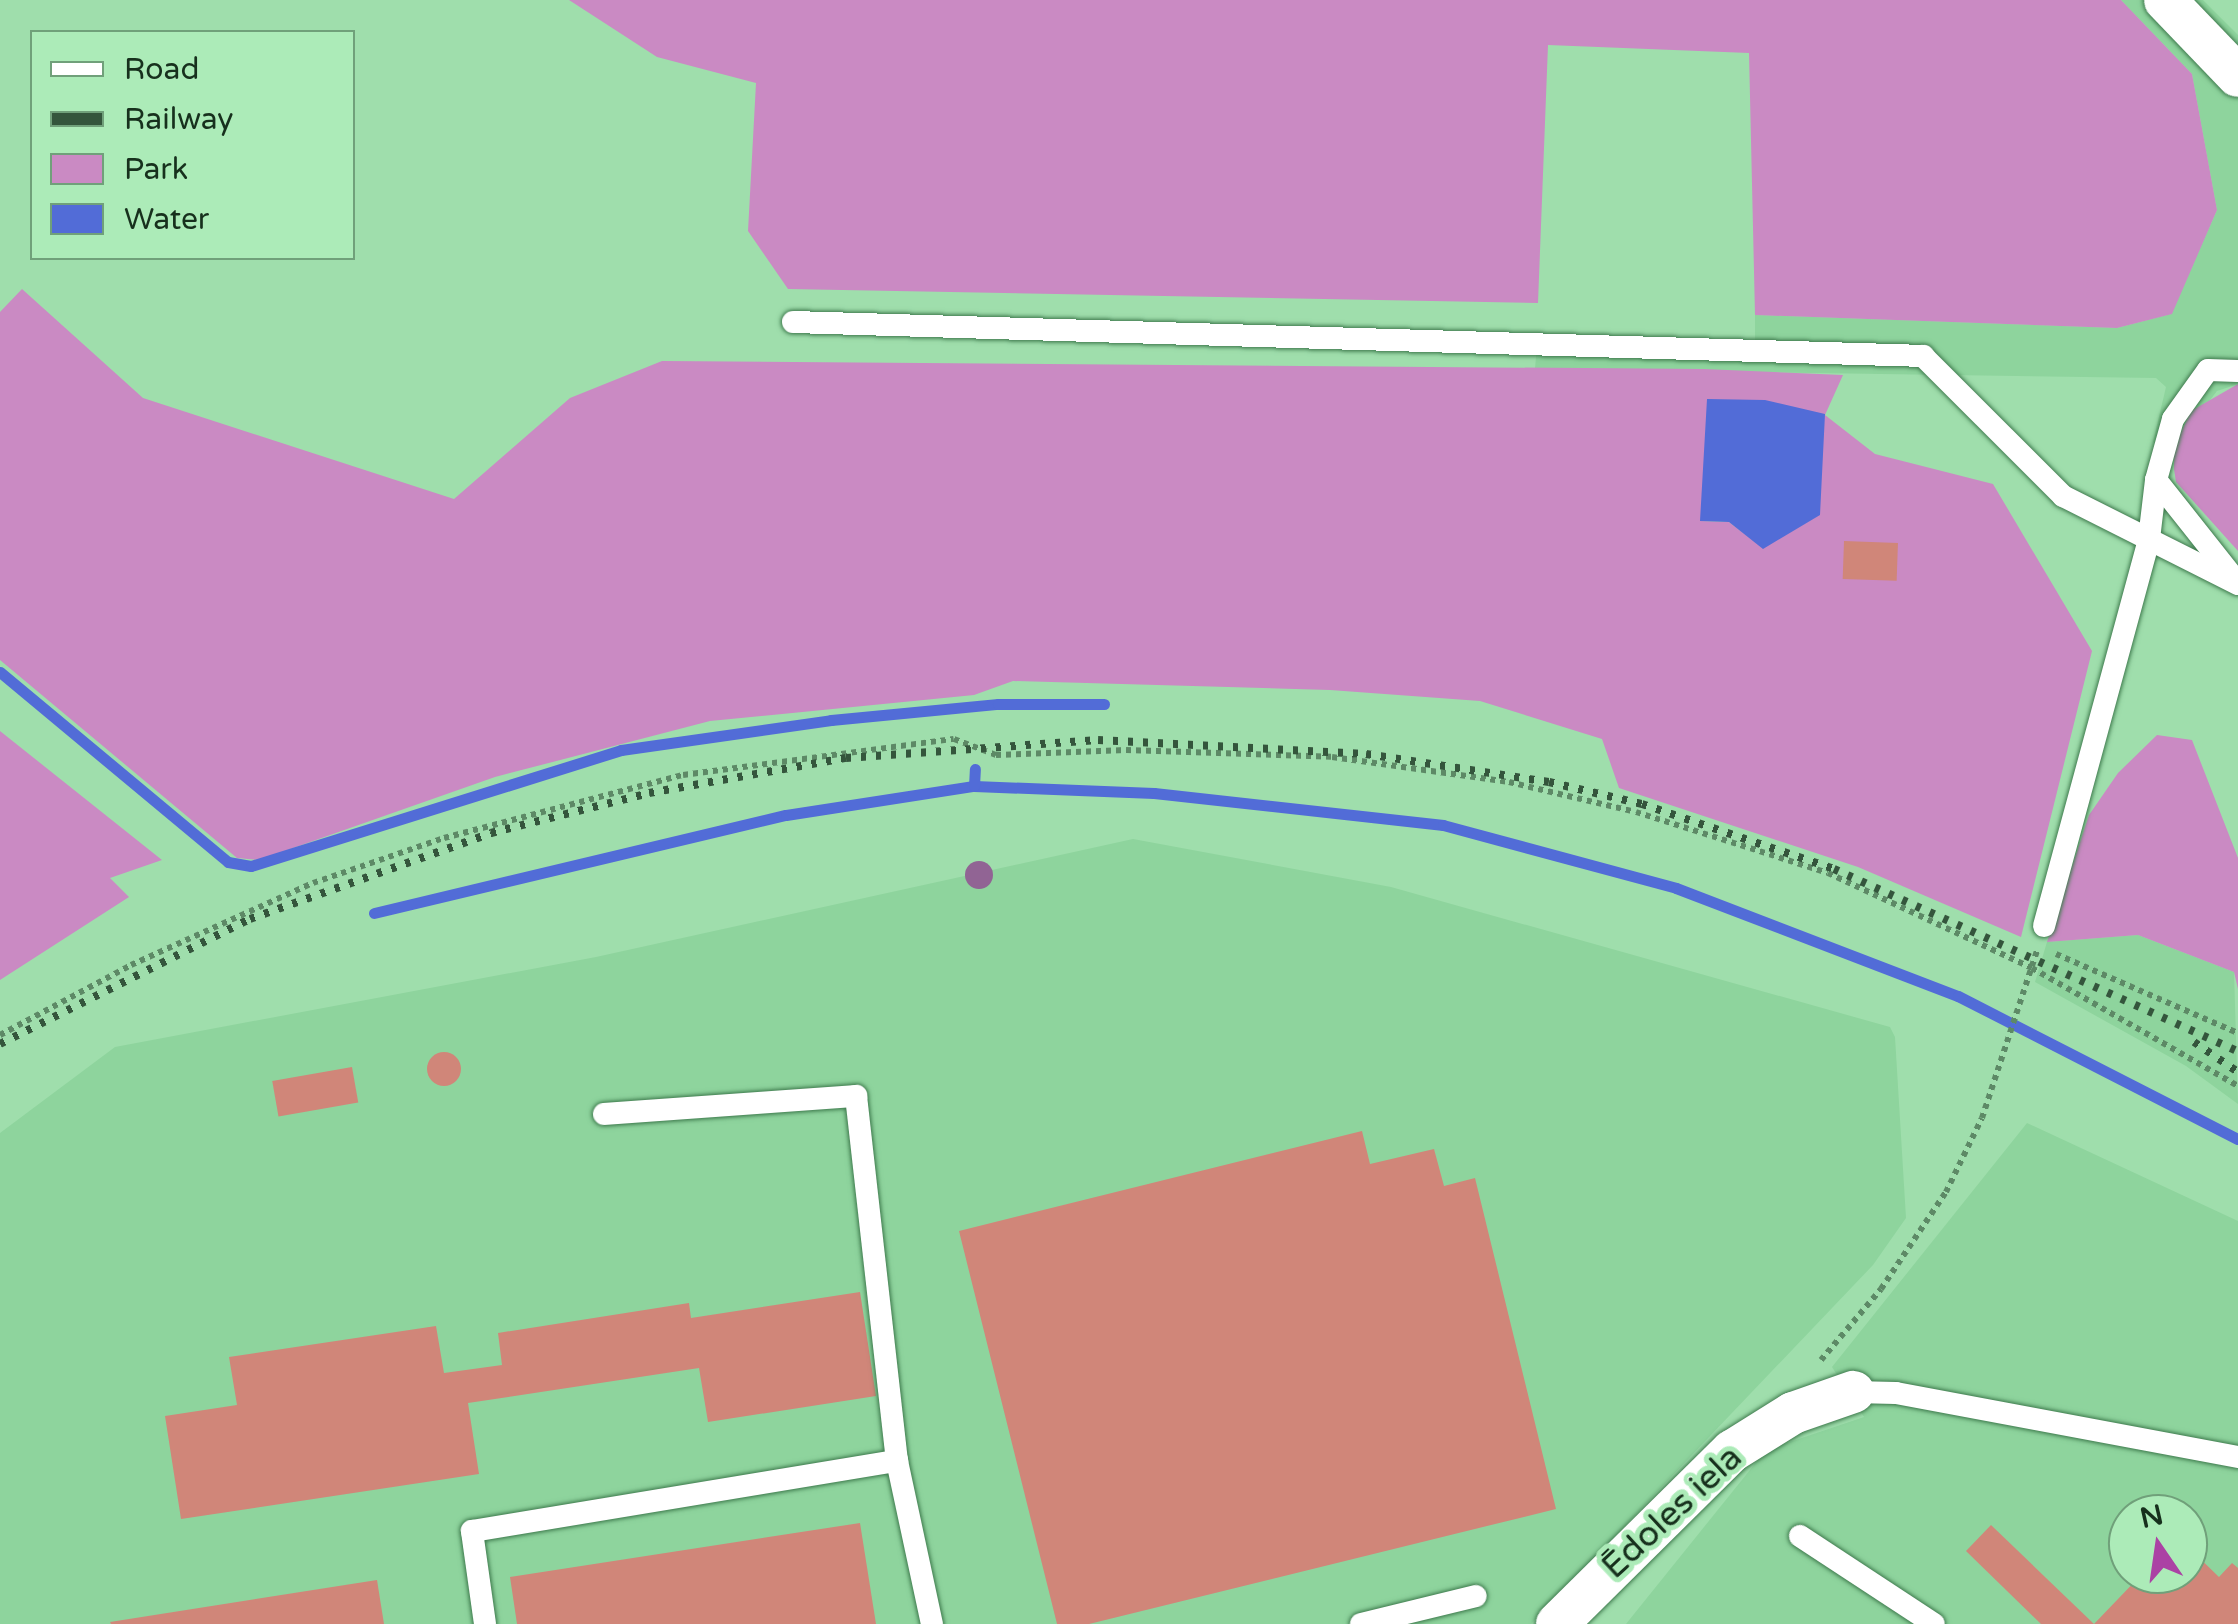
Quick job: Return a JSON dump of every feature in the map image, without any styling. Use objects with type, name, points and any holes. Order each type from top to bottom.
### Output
[{"type":"street","points":[[2164,0],[2238,76]]},
{"type":"street","name":"Ēdoles iela","points":[[1557,1624],[1732,1451],[1794,1414],[1853,1392]]},
{"type":"lane","points":[[793,322],[1923,356],[2062,496],[2238,584],[2156,480]]},
{"type":"lane","points":[[2041,936],[2149,539],[2156,480],[2174,419],[2208,370],[2238,371]]},
{"type":"lane","points":[[604,1114],[856,1096],[896,1461],[932,1624]]},
{"type":"lane","points":[[1853,1392],[1896,1393],[2238,1457]]},
{"type":"lane","points":[[485,1624],[472,1531],[896,1461]]},
{"type":"lane","points":[[1800,1536],[1934,1624]]},
{"type":"lane","points":[[1360,1624],[1476,1596]]},
{"type":"path","points":[[0,1035],[131,965],[313,882],[444,838],[683,775],[954,739],[996,754],[1239,752],[1508,782],[1636,812],[1828,874],[2032,968],[2238,1086]]},
{"type":"path","points":[[1794,1414],[1812,1369],[1882,1289],[1946,1192],[1982,1118],[2041,936],[2238,1032]]},
{"type":"shaded area","points":[[2121,0],[2203,0],[2238,35],[2238,384],[2217,391],[2174,447],[2153,442],[2166,387],[2156,378],[1535,369],[1537,344],[1755,350],[1755,315],[2117,328],[2171,314],[2217,210],[2192,74]]},
{"type":"shaded area","points":[[1133,839],[1391,887],[1890,1027],[1895,1037],[1906,1218],[1873,1265],[1531,1624],[0,1624],[0,1133],[115,1047],[596,957]]},
{"type":"shaded area","points":[[2138,935],[2234,972],[2238,1104],[2186,1066],[2035,982],[2047,942]]},
{"type":"shaded area","points":[[2027,1123],[2238,1221],[2238,1624],[1626,1624],[1766,1450],[1864,1417],[1832,1367]]},
{"type":"green space","points":[[569,0],[2121,0],[2192,74],[2217,210],[2172,314],[2117,328],[1755,315],[1749,53],[1548,45],[1538,303],[788,289],[748,231],[756,83],[657,57]]},
{"type":"green space","points":[[22,289],[143,398],[454,499],[570,398],[662,361],[1704,369],[1843,375],[1825,415],[1875,454],[1993,484],[2092,651],[2021,937],[1858,867],[1619,788],[1602,739],[1480,701],[1330,690],[1013,681],[974,695],[710,721],[495,777],[259,860],[237,858],[0,660],[0,312]],"holes":[[[1819,515],[1763,548],[1729,522],[1701,521]]]},
{"type":"green space","points":[[2238,384],[2238,551],[2176,482],[2174,447],[2191,411]]},
{"type":"green space","points":[[0,731],[162,860],[110,878],[129,897],[0,980]]},
{"type":"green space","points":[[2157,735],[2192,740],[2238,858],[2238,989],[2234,972],[2138,935],[2047,942],[2089,815],[2118,773]]},
{"type":"water","points":[[1707,399],[1765,400],[1825,414],[1820,515],[1763,549],[1729,522],[1700,521]]},
{"type":"building","points":[[1844,541],[1898,543],[1897,581],[1843,579]]},
{"type":"building","points":[[444,1052],[456,1057],[461,1069],[456,1081],[444,1086],[432,1081],[427,1069],[432,1057]]},
{"type":"building","points":[[352,1067],[358,1102],[278,1117],[272,1081]]},
{"type":"building","points":[[1362,1131],[1370,1164],[1434,1149],[1444,1186],[1475,1178],[1556,1509],[1089,1624],[1057,1624],[959,1231]]},
{"type":"building","points":[[860,1292],[876,1396],[708,1422],[699,1368],[468,1403],[479,1474],[181,1519],[165,1416],[237,1405],[229,1357],[436,1326],[444,1373],[502,1365],[498,1333],[689,1303],[691,1318]]},
{"type":"building","points":[[860,1523],[876,1624],[517,1624],[510,1577]]},
{"type":"building","points":[[1991,1525],[2094,1624],[2041,1624],[1966,1551]]},
{"type":"building","points":[[2232,1563],[2238,1568],[2238,1624],[2094,1624],[2123,1594],[2208,1594],[2208,1566],[2219,1577]]},
{"type":"building","points":[[377,1580],[384,1624],[110,1622]]},
{"type":"waterway","points":[[0,672],[228,862],[251,866],[621,750],[831,720],[998,704],[1104,704]]},
{"type":"waterway","points":[[374,913],[786,815],[974,786],[975,769]]},
{"type":"waterway","points":[[974,786],[1154,793],[1443,825],[1676,888],[1958,996],[2238,1139]]},
{"type":"railway","points":[[0,1044],[250,919],[491,833],[649,793],[846,758],[1098,740],[1366,754],[1549,782],[1642,804],[1834,869],[2238,1051]]},
{"type":"railway","points":[[2194,1042],[2238,1072]]}]
